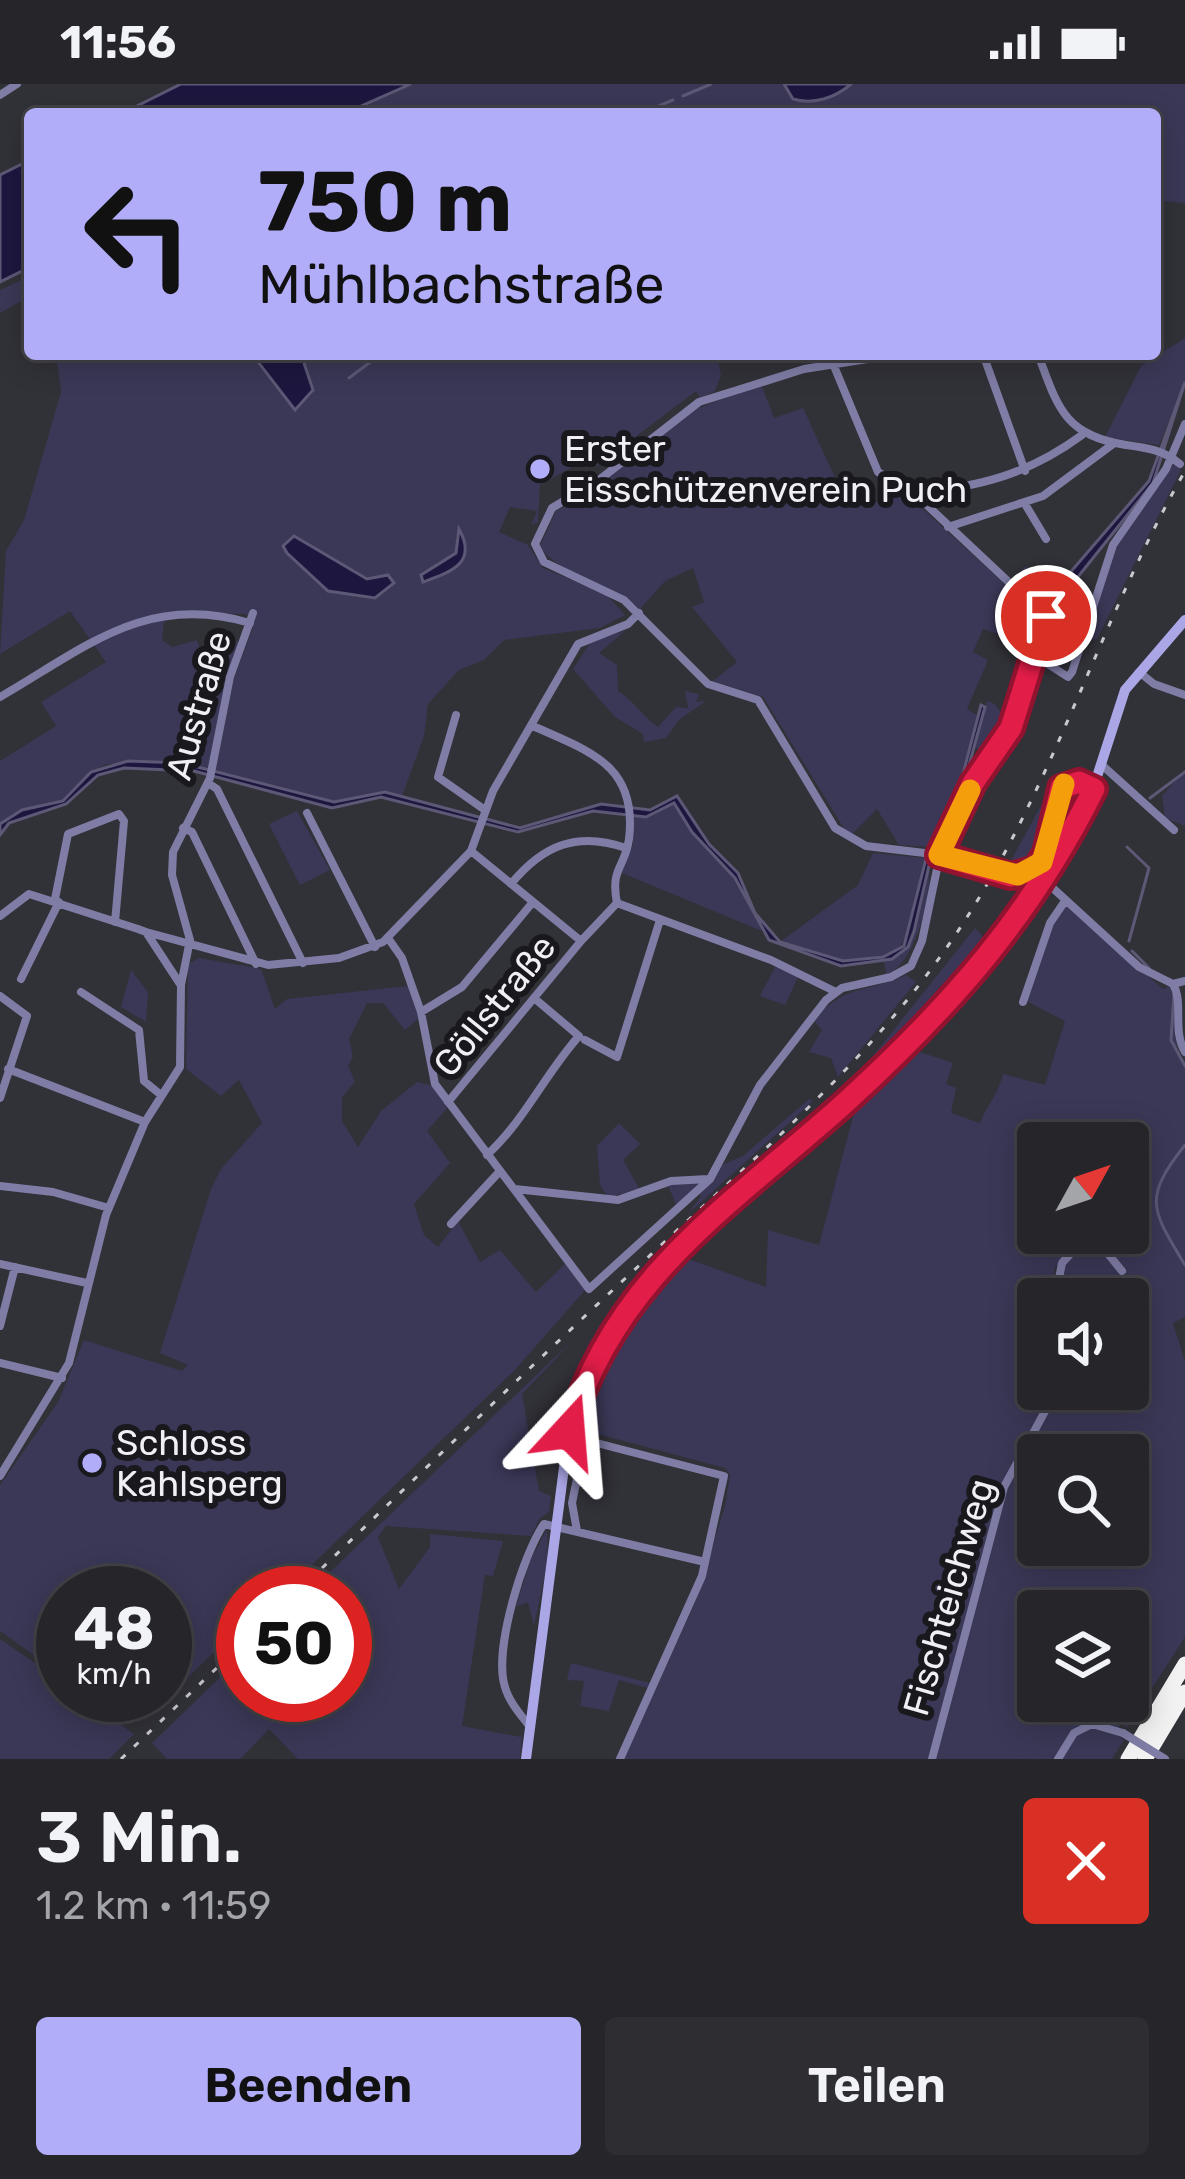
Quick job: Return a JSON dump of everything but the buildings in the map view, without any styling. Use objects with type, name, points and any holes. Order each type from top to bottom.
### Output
[{"type":"highway","points":[[1128,1759],[1185,1664]]},
{"type":"highway","points":[[1144,1759],[1185,1692]]},
{"type":"main road","points":[[526,1759],[555,1526],[576,1408],[626,1305],[674,1252],[866,1082],[982,964],[1045,881],[1094,789],[1120,700],[1138,670],[1185,620]]},
{"type":"street","points":[[0,95],[17,84]]},
{"type":"street","points":[[388,938],[402,958],[421,1012],[429,1072],[590,1289],[710,1179],[760,1085],[834,991],[911,966],[922,941],[932,854],[1009,733],[1037,657],[1043,613],[914,494],[871,463],[830,360]]},
{"type":"street","points":[[862,360],[736,387],[699,402],[599,480],[552,508],[537,534],[540,557],[611,591],[640,613],[708,684],[758,700],[835,828],[866,846],[932,854],[1011,876],[1026,874],[1046,853],[1061,788],[1075,781],[1094,789]]},
{"type":"street","points":[[985,360],[1025,471]]},
{"type":"street","points":[[1040,360],[1057,404],[1082,435],[1163,453],[1180,464]]},
{"type":"street","points":[[1037,657],[1068,677],[1072,672],[1112,545],[1163,453],[1185,424]]},
{"type":"street","points":[[914,494],[995,483],[1025,471],[1082,435]]},
{"type":"street","points":[[948,527],[1052,492],[1114,443]]},
{"type":"street","points":[[1024,503],[1046,539]]},
{"type":"street","points":[[0,916],[21,896],[57,901],[188,948],[256,964],[303,963],[375,947],[472,851],[484,811],[578,644],[628,624],[640,613]]},
{"type":"street","name":"Austraße","points":[[0,697],[130,622],[184,614],[252,618],[230,677],[211,777],[173,851],[172,875],[188,948]]},
{"type":"street","points":[[1138,670],[1154,684],[1185,695]]},
{"type":"street","points":[[456,716],[438,777],[484,811]]},
{"type":"street","points":[[532,725],[610,764],[626,811],[626,848],[613,876],[617,903],[802,973],[834,991]]},
{"type":"street","points":[[1102,766],[1174,830]]},
{"type":"street","points":[[211,777],[303,963]]},
{"type":"street","points":[[307,813],[375,947]]},
{"type":"street","points":[[21,979],[57,901],[68,834],[119,814],[124,821],[115,922]]},
{"type":"street","points":[[183,828],[192,832],[256,964]]},
{"type":"street","points":[[511,884],[536,855],[572,841],[598,839],[626,848]]},
{"type":"street","points":[[472,851],[581,941]]},
{"type":"street","points":[[1045,881],[1139,967],[1172,984],[1178,995],[1178,1037],[1185,1052]]},
{"type":"street","points":[[1023,1002],[1050,923],[1065,901]]},
{"type":"street","points":[[421,1012],[462,987],[533,902]]},
{"type":"street","name":"Göllstraße","points":[[448,1102],[617,903]]},
{"type":"street","points":[[585,1040],[617,1057],[660,920]]},
{"type":"street","points":[[146,932],[181,985]]},
{"type":"street","points":[[0,1476],[62,1378],[79,1331],[87,1282],[109,1208],[145,1122],[181,1067],[181,985],[188,948]]},
{"type":"street","points":[[1172,984],[1185,981]]},
{"type":"street","points":[[81,992],[139,1030],[144,1082],[161,1095]]},
{"type":"street","points":[[0,996],[27,1016],[0,1098]]},
{"type":"street","points":[[487,1155],[580,1036],[534,998]]},
{"type":"street","points":[[8,1069],[145,1122]]},
{"type":"street","points":[[451,1224],[500,1171]]},
{"type":"street","points":[[514,1190],[618,1200],[671,1181],[710,1179]]},
{"type":"street","points":[[0,1186],[53,1192],[109,1208]]},
{"type":"street","points":[[1059,1278],[1062,1263],[1083,1240],[1096,1239],[1122,1271]]},
{"type":"street","points":[[0,1264],[87,1282]]},
{"type":"street","points":[[0,1325],[15,1267]]},
{"type":"street","points":[[0,1363],[62,1378]]},
{"type":"street","name":"Fischteichweg","points":[[932,1759],[1004,1487],[1046,1410]]},
{"type":"street","points":[[577,1531],[574,1486],[583,1442],[591,1439],[722,1474],[705,1562],[634,1737],[620,1759]]},
{"type":"street","points":[[531,1728],[505,1688],[506,1646],[534,1542],[544,1524],[705,1562]]},
{"type":"street","points":[[1058,1759],[1074,1732],[1092,1724],[1123,1733],[1166,1759]]},
{"type":"shaded area","points":[[181,84],[411,84],[357,108],[133,108]]},
{"type":"shaded area","points":[[411,84],[1185,84],[1185,203],[1161,200],[1161,108],[357,108]]},
{"type":"shaded area","points":[[784,84],[851,84],[831,96],[808,101],[793,99]]},
{"type":"shaded area","points":[[24,163],[24,270],[0,282],[0,175]]},
{"type":"shaded area","points":[[24,279],[24,299],[0,313],[0,290]]},
{"type":"shaded area","points":[[1185,338],[1185,382],[1159,445],[1105,437],[1141,366],[1161,360],[1161,353]]},
{"type":"shaded area","points":[[57,360],[257,360],[295,410],[313,390],[303,360],[718,360],[721,376],[715,391],[700,398],[696,391],[597,466],[573,442],[586,459],[540,485],[538,522],[531,525],[537,511],[510,507],[499,532],[528,545],[543,568],[606,594],[625,615],[600,628],[504,640],[484,660],[459,670],[428,704],[424,736],[402,796],[385,792],[334,802],[215,773],[233,682],[254,624],[246,614],[165,613],[162,640],[172,647],[197,640],[200,649],[225,639],[240,642],[210,771],[194,766],[107,764],[91,772],[63,801],[0,824],[0,761],[56,726],[41,702],[106,662],[70,611],[0,654],[6,551],[24,520],[61,392]],"holes":[[[289,537],[367,579],[388,575],[357,598]]]},
{"type":"shaded area","points":[[257,360],[303,360],[313,390],[295,410]]},
{"type":"shaded area","points":[[1185,382],[1153,483],[1049,613],[1018,633],[1149,481]]},
{"type":"shaded area","points":[[761,384],[774,418],[803,408],[849,508],[892,499],[902,490],[1026,603],[1001,635],[983,629],[973,652],[988,660],[967,709],[977,715],[956,801],[929,847],[899,845],[877,809],[852,834],[845,830],[763,697],[713,681],[737,662],[692,607],[704,602],[693,568],[665,581],[640,609],[557,563],[540,546],[556,511],[586,494],[691,411]]},
{"type":"shaded area","points":[[1174,463],[1181,469],[1179,474],[1097,639],[1088,640],[1107,560]]},
{"type":"shaded area","points":[[459,529],[465,550],[459,565],[423,582],[421,575],[456,553]]},
{"type":"shaded area","points":[[294,536],[367,579],[388,575],[394,583],[375,598],[328,591],[287,553],[283,546]]},
{"type":"shaded area","points":[[1026,566],[1056,595],[1044,609],[1010,582]]},
{"type":"shaded area","points":[[1049,613],[1072,630],[1086,627],[1078,652],[1056,639],[1042,655]]},
{"type":"shaded area","points":[[625,631],[599,653],[617,665],[618,691],[653,723],[658,727],[676,707],[688,708],[685,691],[699,694],[696,702],[706,701],[679,720],[666,738],[644,742],[643,734],[615,717],[573,669],[592,640]]},
{"type":"shaded area","points":[[987,701],[995,704],[1009,725],[992,752],[975,748],[971,766],[980,769],[958,806]]},
{"type":"shaded area","points":[[981,705],[985,707],[957,809],[933,848],[908,947],[892,959],[841,966],[769,940],[735,878],[692,832],[674,803],[646,817],[593,811],[518,832],[381,797],[332,808],[194,771],[124,768],[98,775],[66,804],[9,823],[0,835],[0,824],[22,810],[63,801],[91,772],[128,761],[182,763],[334,802],[385,792],[520,828],[601,804],[650,810],[677,796],[709,844],[738,873],[755,913],[780,942],[843,961],[883,957],[904,946],[929,847],[956,801]]},
{"type":"shaded area","points":[[1185,770],[1185,826],[1165,818],[1162,796]]},
{"type":"shaded area","points":[[1069,787],[1078,789],[1082,798],[1036,890],[1002,935],[1001,924],[1029,893],[998,884],[1001,878],[1026,878],[1043,868]]},
{"type":"shaded area","points":[[1049,791],[1037,854],[1023,867],[1008,866]]},
{"type":"shaded area","points":[[674,803],[692,833],[735,878],[762,931],[617,871],[633,845],[631,814],[655,814]]},
{"type":"shaded area","points":[[297,811],[330,870],[300,885],[269,824]]},
{"type":"shaded area","points":[[873,853],[925,858],[910,929],[897,953],[843,961],[780,942],[858,885]]},
{"type":"shaded area","points":[[929,865],[925,910],[913,944],[906,958],[886,974],[884,962],[901,955],[914,931]]},
{"type":"shaded area","points":[[1066,905],[1163,989],[1169,986],[1173,995],[1176,1043],[1185,1061],[1185,1317],[1173,1323],[1185,1362],[1185,1637],[1149,1693],[1149,1590],[1017,1590],[1017,1722],[1130,1722],[1127,1727],[1121,1724],[1115,1733],[1124,1740],[1112,1759],[934,1759],[1002,1500],[1017,1471],[1017,1566],[1149,1566],[1149,1434],[1036,1434],[1048,1410],[1149,1410],[1149,1278],[1062,1278],[1073,1254],[1103,1254],[1119,1273],[1124,1267],[1113,1254],[1149,1254],[1149,1122],[1017,1122],[1017,1254],[1067,1254],[1055,1268],[1054,1278],[1017,1278],[1017,1410],[1043,1410],[1030,1434],[1017,1434],[1017,1458],[998,1492],[930,1759],[623,1759],[694,1605],[730,1475],[725,1468],[579,1429],[621,1331],[680,1256],[766,1287],[768,1230],[819,1245],[858,1098],[908,1048],[953,1063],[946,1084],[956,1088],[951,1113],[980,1123],[1003,1074],[1045,1085],[1065,1021],[1026,1001],[1051,924]]},
{"type":"shaded area","points":[[975,928],[992,946],[839,1103],[666,1253],[869,1061]]},
{"type":"shaded area","points":[[199,958],[261,969],[275,1009],[287,999],[408,986],[419,1018],[405,1030],[383,1003],[367,1003],[349,1039],[353,1057],[348,1066],[355,1082],[342,1097],[342,1121],[358,1147],[381,1111],[417,1082],[433,1086],[448,1107],[427,1131],[450,1163],[414,1204],[424,1235],[438,1247],[458,1221],[480,1262],[500,1250],[536,1292],[565,1264],[586,1289],[514,1371],[311,1566],[216,1566],[216,1650],[192,1673],[192,1566],[36,1566],[36,1657],[0,1631],[0,1485],[58,1402],[84,1340],[182,1371],[188,1365],[160,1353],[211,1189],[221,1169],[262,1123],[239,1080],[221,1096],[186,1069],[188,964]]},
{"type":"shaded area","points":[[776,965],[799,975],[785,1005],[760,996]]},
{"type":"shaded area","points":[[131,970],[148,992],[146,1022],[121,1007]]},
{"type":"shaded area","points":[[906,975],[916,982],[838,1077],[831,1058],[809,1052],[822,1030],[813,1020],[825,1008],[847,994]]},
{"type":"shaded area","points":[[809,1099],[813,1101],[687,1215],[701,1196],[697,1191],[677,1207],[667,1183],[713,1180],[721,1165],[743,1156]]},
{"type":"shaded area","points":[[619,1123],[640,1144],[623,1160],[640,1190],[608,1197],[600,1185],[597,1146]]},
{"type":"shaded area","points":[[577,1336],[522,1394],[539,1491],[551,1496],[549,1512],[531,1536],[386,1526],[378,1537],[399,1589],[430,1547],[430,1534],[503,1541],[493,1576],[485,1575],[462,1726],[521,1737],[523,1725],[520,1759],[298,1759],[269,1729],[240,1759],[167,1759],[152,1743],[174,1722],[192,1722],[192,1704],[216,1681],[216,1722],[372,1722],[372,1566],[336,1566]]},
{"type":"shaded area","points":[[547,1529],[548,1560],[534,1626],[528,1602],[516,1607],[530,1561]]},
{"type":"shaded area","points":[[0,1639],[36,1664],[36,1722],[117,1722],[134,1734],[109,1759],[0,1759]]},
{"type":"shaded area","points":[[571,1663],[654,1684],[652,1689],[619,1680],[609,1711],[580,1706],[584,1681],[567,1680]]},
{"type":"waterway","points":[[683,96],[711,84]]},
{"type":"waterway","points":[[654,108],[673,100]]},
{"type":"waterway","points":[[349,378],[373,360]]},
{"type":"waterway","points":[[1150,798],[1185,772]]},
{"type":"waterway","points":[[1127,847],[1149,868],[1129,941]]},
{"type":"waterway","points":[[1132,951],[1149,968]]},
{"type":"waterway","points":[[1174,994],[1171,1040],[1185,1066]]},
{"type":"waterway","points":[[1185,1145],[1162,1179],[1156,1205],[1185,1265]]},
{"type":"railway","points":[[324,1566],[809,1106],[922,981],[956,934],[1021,822],[1154,528],[1185,471]]},
{"type":"railway","points":[[121,1759],[216,1669]]},
{"type":"slow traffic","points":[[970,790],[939,855],[976,862],[1011,876],[1026,874],[1042,862],[1064,784]]},
{"type":"place","name":"Erster Eisschützenverein Puch","points":[[540,469]]},
{"type":"place","name":"Schloss Kahlsperg","points":[[92,1463]]},
{"type":"route","points":[[569,1431],[583,1386],[604,1344],[626,1305],[652,1274],[866,1082],[982,964],[1045,881],[1094,789],[1079,782],[1068,782],[1058,794],[1046,853],[1036,869],[1011,876],[976,862],[939,855],[973,783],[1009,733],[1016,703],[1037,657],[1046,616]]}]
